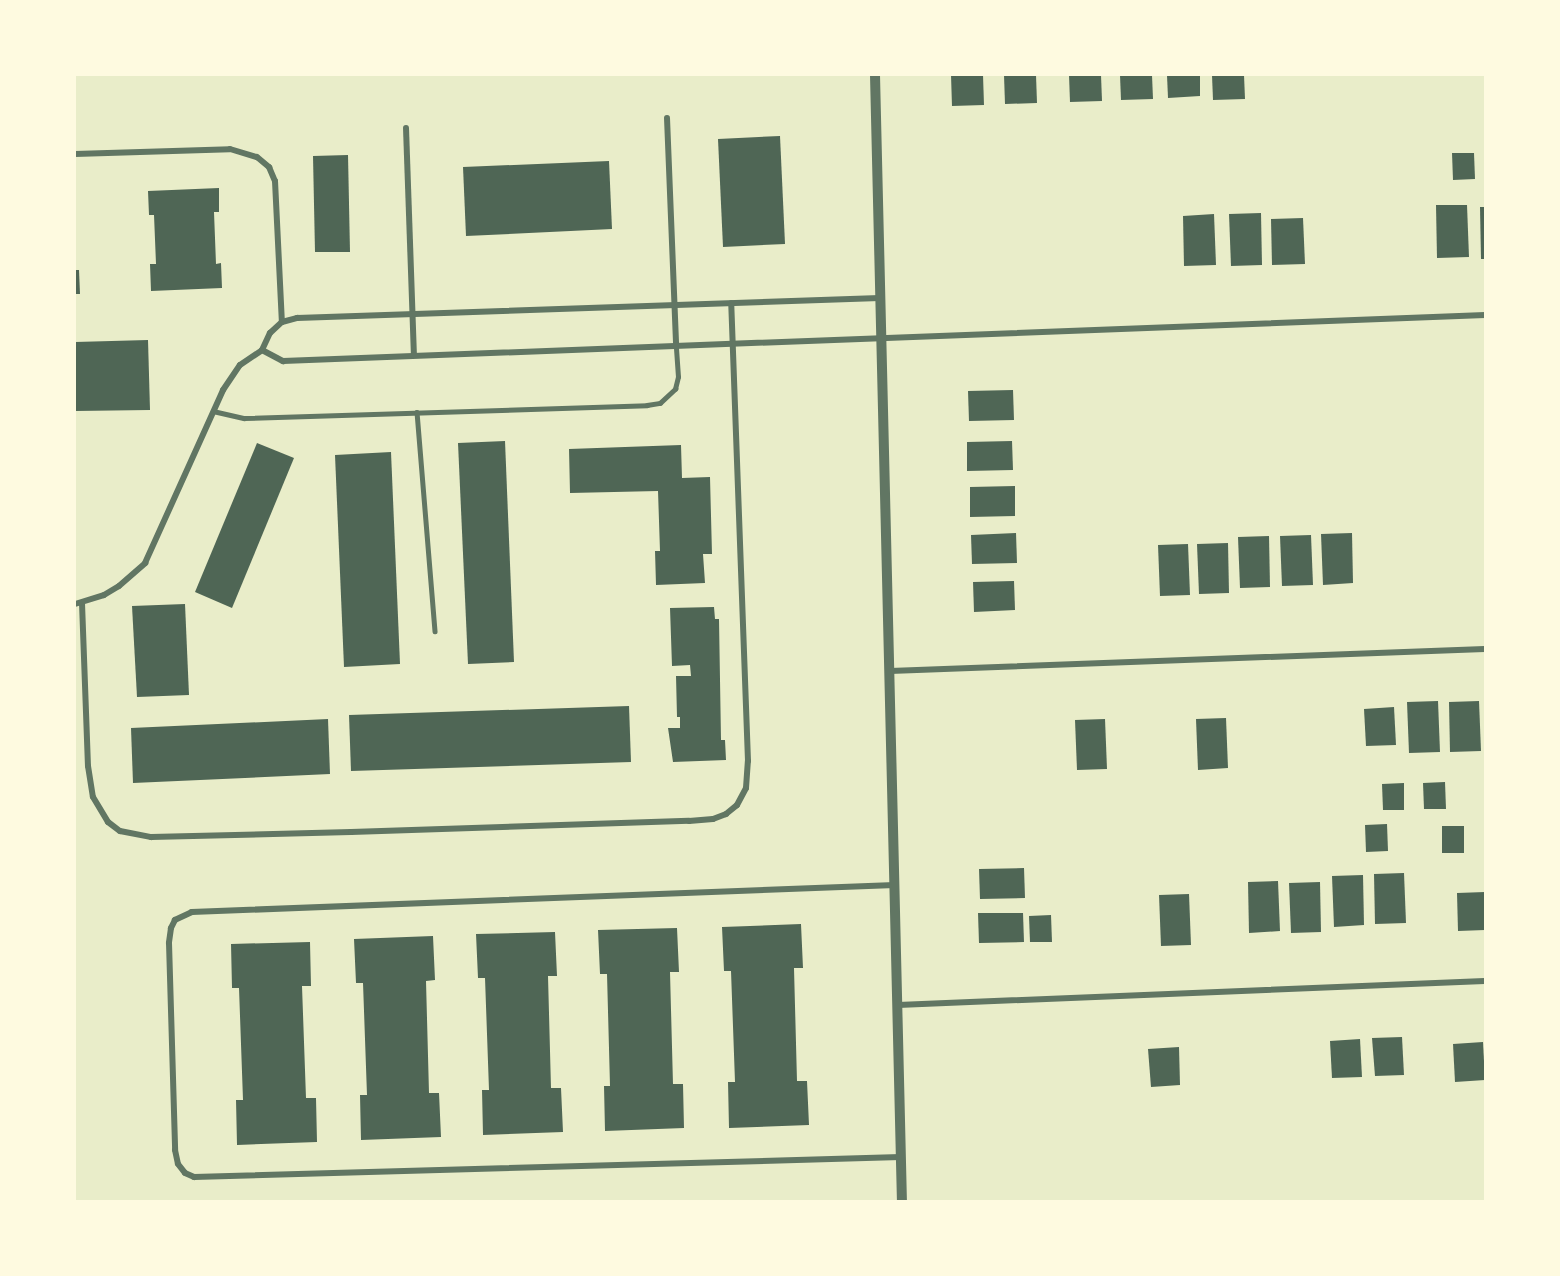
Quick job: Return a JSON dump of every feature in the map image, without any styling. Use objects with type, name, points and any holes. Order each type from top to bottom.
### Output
[{"type":"street","points":[[875,75],[902,1201]]},
{"type":"street","points":[[667,118],[676,345]]},
{"type":"street","points":[[406,128],[414,355]]},
{"type":"street","points":[[75,154],[230,149],[257,157],[269,167],[275,181],[282,322]]},
{"type":"street","points":[[731,303],[748,761],[746,788],[737,805],[712,819],[688,821],[351,832],[135,836],[120,831],[108,822],[93,797],[88,766],[79,603],[119,586],[145,563],[230,377],[240,365],[262,350],[270,333],[282,322],[297,318],[731,303],[880,298]]},
{"type":"street","points":[[262,350],[283,361],[836,338],[882,339],[1485,315]]},
{"type":"street","points":[[890,671],[1485,649]]},
{"type":"street","points":[[895,885],[192,912],[176,920],[171,928],[169,943],[175,1150],[178,1164],[185,1173],[194,1177],[901,1156]]},
{"type":"street","points":[[898,1005],[1485,981]]},
{"type":"lane","points":[[213,411],[244,418],[660,403],[675,389],[678,377],[676,345]]},
{"type":"lane","points":[[417,412],[435,630]]},
{"type":"building","points":[[951,75],[983,75],[984,105],[952,106]]},
{"type":"building","points":[[1004,75],[1036,75],[1037,103],[1005,104]]},
{"type":"building","points":[[1069,75],[1101,75],[1102,101],[1070,102]]},
{"type":"building","points":[[1120,75],[1152,75],[1153,99],[1121,100]]},
{"type":"building","points":[[1167,75],[1200,75],[1200,96],[1168,98]]},
{"type":"building","points":[[1212,75],[1244,75],[1245,99],[1213,100]]},
{"type":"building","points":[[780,136],[785,244],[723,247],[718,139]]},
{"type":"building","points":[[1452,153],[1474,153],[1475,179],[1453,180]]},
{"type":"building","points":[[348,155],[350,252],[315,252],[313,156]]},
{"type":"building","points":[[609,161],[612,229],[466,236],[463,167]]},
{"type":"building","points":[[219,188],[219,212],[214,212],[216,264],[221,263],[222,288],[151,291],[150,264],[156,264],[154,215],[149,215],[148,191]]},
{"type":"building","points":[[1436,205],[1467,205],[1469,257],[1437,258]]},
{"type":"building","points":[[1480,207],[1485,207],[1485,259],[1481,259]]},
{"type":"building","points":[[1261,213],[1262,265],[1231,266],[1229,214]]},
{"type":"building","points":[[1214,214],[1216,265],[1184,266],[1183,216]]},
{"type":"building","points":[[1303,218],[1305,264],[1272,265],[1271,219]]},
{"type":"building","points":[[75,270],[79,270],[80,294],[75,294]]},
{"type":"building","points":[[148,340],[150,410],[75,411],[75,342]]},
{"type":"building","points":[[1013,390],[1014,420],[969,421],[968,391]]},
{"type":"building","points":[[505,441],[514,662],[468,664],[458,443]]},
{"type":"building","points":[[1012,441],[1013,470],[967,471],[967,442]]},
{"type":"building","points":[[257,443],[294,458],[232,608],[195,592]]},
{"type":"building","points":[[681,445],[682,478],[710,477],[712,554],[703,554],[705,583],[656,585],[655,551],[660,551],[658,491],[570,493],[569,449]]},
{"type":"building","points":[[391,452],[400,664],[344,667],[335,455]]},
{"type":"building","points":[[1015,486],[1015,516],[970,517],[970,487]]},
{"type":"building","points":[[1016,533],[1017,563],[972,564],[971,535]]},
{"type":"building","points":[[1352,533],[1353,583],[1323,585],[1321,534]]},
{"type":"building","points":[[1311,535],[1313,585],[1282,586],[1280,536]]},
{"type":"building","points":[[1269,536],[1270,587],[1240,588],[1238,537]]},
{"type":"building","points":[[1228,543],[1229,593],[1199,594],[1197,544]]},
{"type":"building","points":[[1188,544],[1190,595],[1160,596],[1158,545]]},
{"type":"building","points":[[1014,581],[1015,610],[974,612],[973,582]]},
{"type":"building","points":[[185,604],[189,695],[137,697],[132,606]]},
{"type":"building","points":[[714,607],[715,619],[719,619],[721,740],[725,740],[726,760],[673,762],[668,728],[680,728],[680,717],[677,717],[676,676],[691,676],[690,665],[672,666],[670,608]]},
{"type":"building","points":[[1438,701],[1440,752],[1409,753],[1407,702]]},
{"type":"building","points":[[1479,701],[1481,751],[1450,752],[1449,702]]},
{"type":"building","points":[[629,706],[631,762],[351,771],[349,715]]},
{"type":"building","points":[[1394,707],[1396,745],[1366,746],[1364,709]]},
{"type":"building","points":[[1226,718],[1228,768],[1198,770],[1196,719]]},
{"type":"building","points":[[328,719],[330,774],[133,783],[131,728]]},
{"type":"building","points":[[1105,719],[1107,769],[1077,770],[1075,720]]},
{"type":"building","points":[[1445,782],[1446,809],[1424,809],[1423,783]]},
{"type":"building","points":[[1404,783],[1404,810],[1383,810],[1382,784]]},
{"type":"building","points":[[1387,824],[1388,851],[1366,852],[1365,825]]},
{"type":"building","points":[[1442,826],[1464,826],[1464,853],[1442,853]]},
{"type":"building","points":[[1024,868],[1025,898],[980,899],[979,869]]},
{"type":"building","points":[[1404,873],[1406,923],[1375,924],[1374,874]]},
{"type":"building","points":[[1363,875],[1364,925],[1334,927],[1332,876]]},
{"type":"building","points":[[1278,881],[1280,931],[1249,933],[1248,882]]},
{"type":"building","points":[[1320,882],[1321,932],[1291,933],[1289,883]]},
{"type":"building","points":[[1485,892],[1485,930],[1458,931],[1457,893]]},
{"type":"building","points":[[1189,894],[1191,945],[1161,946],[1159,895]]},
{"type":"building","points":[[978,913],[1023,913],[1024,942],[979,943]]},
{"type":"building","points":[[1051,915],[1052,942],[1030,942],[1029,916]]},
{"type":"building","points":[[801,924],[803,968],[794,968],[797,1081],[807,1081],[809,1125],[729,1128],[728,1082],[735,1082],[731,971],[724,971],[722,927]]},
{"type":"building","points":[[677,928],[679,972],[670,972],[673,1084],[683,1084],[684,1128],[605,1131],[604,1086],[610,1086],[607,974],[600,974],[598,930]]},
{"type":"building","points":[[555,932],[557,976],[548,976],[551,1088],[561,1088],[563,1132],[483,1135],[482,1090],[489,1090],[485,978],[478,978],[476,934]]},
{"type":"building","points":[[433,936],[435,980],[426,981],[429,1093],[439,1093],[441,1137],[361,1140],[360,1095],[367,1095],[363,983],[356,983],[354,939]]},
{"type":"building","points":[[310,942],[311,986],[302,986],[306,1098],[316,1098],[317,1142],[237,1145],[236,1100],[243,1100],[239,988],[232,988],[231,944]]},
{"type":"building","points":[[1402,1037],[1404,1075],[1375,1076],[1372,1038]]},
{"type":"building","points":[[1360,1039],[1362,1077],[1332,1078],[1330,1041]]},
{"type":"building","points":[[1483,1042],[1485,1080],[1455,1082],[1453,1044]]},
{"type":"building","points":[[1179,1047],[1180,1085],[1151,1087],[1148,1049]]}]
